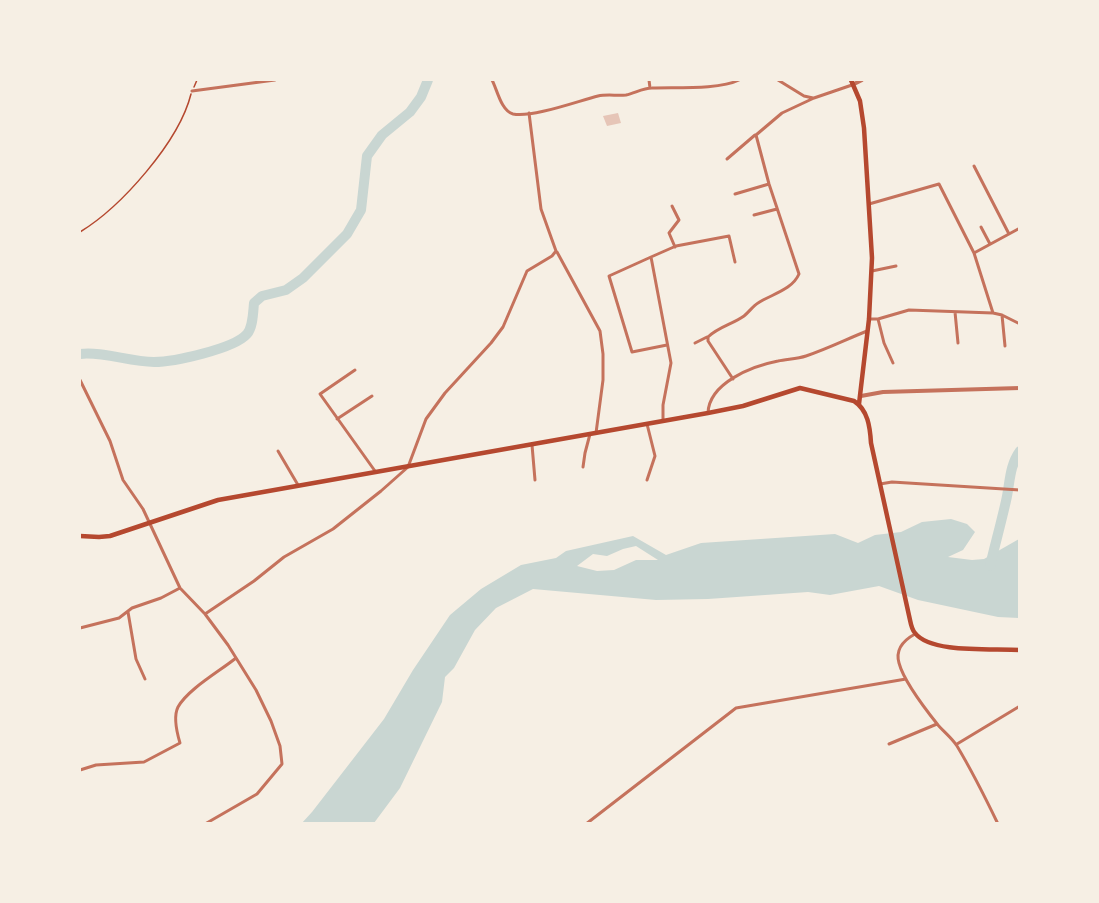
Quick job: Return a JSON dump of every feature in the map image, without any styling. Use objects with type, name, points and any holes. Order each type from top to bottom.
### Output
[{"type":"main road","points":[[853,82],[860,101],[864,128],[872,271],[859,404]]},
{"type":"main road","points":[[80,536],[110,536],[149,521],[218,500],[708,413],[743,406],[800,388],[842,397],[859,404],[868,419],[886,513],[915,634],[923,640],[940,646],[1020,650]]},
{"type":"street","points":[[192,91],[276,80]]},
{"type":"street","points":[[492,80],[509,113],[529,113],[601,96],[626,95],[650,88],[685,88],[739,80]]},
{"type":"street","points":[[649,80],[650,88]]},
{"type":"street","points":[[778,80],[804,96],[814,98]]},
{"type":"street","points":[[727,159],[782,113],[862,80]]},
{"type":"street","points":[[529,113],[541,209],[556,251],[600,331],[603,380],[584,467]]},
{"type":"street","points":[[695,342],[745,315],[757,303],[773,297],[796,280],[799,274],[769,184],[756,135]]},
{"type":"street","points":[[974,166],[1009,234]]},
{"type":"street","points":[[735,194],[769,184]]},
{"type":"street","points":[[869,204],[939,184],[974,253],[993,314]]},
{"type":"street","points":[[672,206],[679,220],[669,233],[675,247]]},
{"type":"street","points":[[754,215],[777,209]]},
{"type":"street","points":[[981,227],[990,244]]},
{"type":"street","points":[[974,253],[1020,228]]},
{"type":"street","points":[[668,345],[632,352],[609,276],[675,247],[729,236],[735,262]]},
{"type":"street","points":[[204,614],[254,581],[284,557],[333,529],[408,467],[426,419],[445,393],[503,327],[527,271],[552,256],[556,251]]},
{"type":"street","points":[[651,257],[671,363],[663,405],[663,421]]},
{"type":"street","points":[[872,271],[896,266]]},
{"type":"street","points":[[869,319],[878,319],[909,310],[1002,315],[1020,324]]},
{"type":"street","points":[[955,312],[958,343]]},
{"type":"street","points":[[1002,315],[1005,346]]},
{"type":"street","points":[[878,319],[884,343],[893,363]]},
{"type":"street","points":[[708,413],[710,399],[717,390],[763,364],[803,357],[867,331]]},
{"type":"street","points":[[708,337],[708,341],[734,379]]},
{"type":"street","points":[[355,370],[320,393],[376,472]]},
{"type":"street","points":[[80,380],[110,441],[123,480],[137,498],[180,588],[204,614],[236,658],[256,690],[280,746],[282,764],[257,794],[205,824]]},
{"type":"street","points":[[861,396],[883,392],[1020,388]]},
{"type":"street","points":[[337,419],[372,396]]},
{"type":"street","points":[[647,424],[655,456],[647,480]]},
{"type":"street","points":[[532,445],[535,480]]},
{"type":"street","points":[[278,451],[299,486]]},
{"type":"street","points":[[880,484],[892,482],[1020,490]]},
{"type":"street","points":[[80,628],[119,618],[180,588]]},
{"type":"street","points":[[128,612],[136,659],[144,679]]},
{"type":"street","points":[[915,634],[905,640],[898,652],[898,662],[906,679],[937,724],[956,745],[981,788],[998,824]]},
{"type":"street","points":[[80,770],[96,765],[144,762],[180,743],[176,727],[177,708],[189,694],[236,658]]},
{"type":"street","points":[[586,824],[736,708],[906,679]]},
{"type":"street","points":[[956,745],[1020,706]]},
{"type":"street","points":[[889,744],[937,724]]},
{"type":"path","points":[[80,232],[113,207],[135,186],[162,152],[189,104],[197,80]]},
{"type":"shaded area","points":[[951,519],[967,524],[975,532],[963,550],[948,557],[984,559],[1019,539],[1019,618],[998,617],[918,600],[879,586],[830,595],[808,592],[656,600],[533,589],[496,608],[475,630],[454,668],[445,677],[442,702],[400,788],[374,823],[301,824],[384,719],[450,615],[481,589],[521,565],[556,558],[566,551],[633,536],[666,555],[701,543],[835,534],[858,543],[875,535],[901,532],[922,522]],"holes":[[[636,546],[658,560],[636,560],[614,570],[597,571],[577,566],[593,554],[607,556]]]},
{"type":"building","points":[[618,113],[621,123],[607,126],[603,116]]},
{"type":"waterway","points":[[80,354],[89,353],[154,362],[203,354],[240,340],[250,328],[254,303],[262,296],[286,290],[303,278],[347,234],[361,210],[367,156],[382,135],[410,112],[421,97],[428,80]]},
{"type":"waterway","points":[[990,566],[1012,469],[1020,451]]}]
